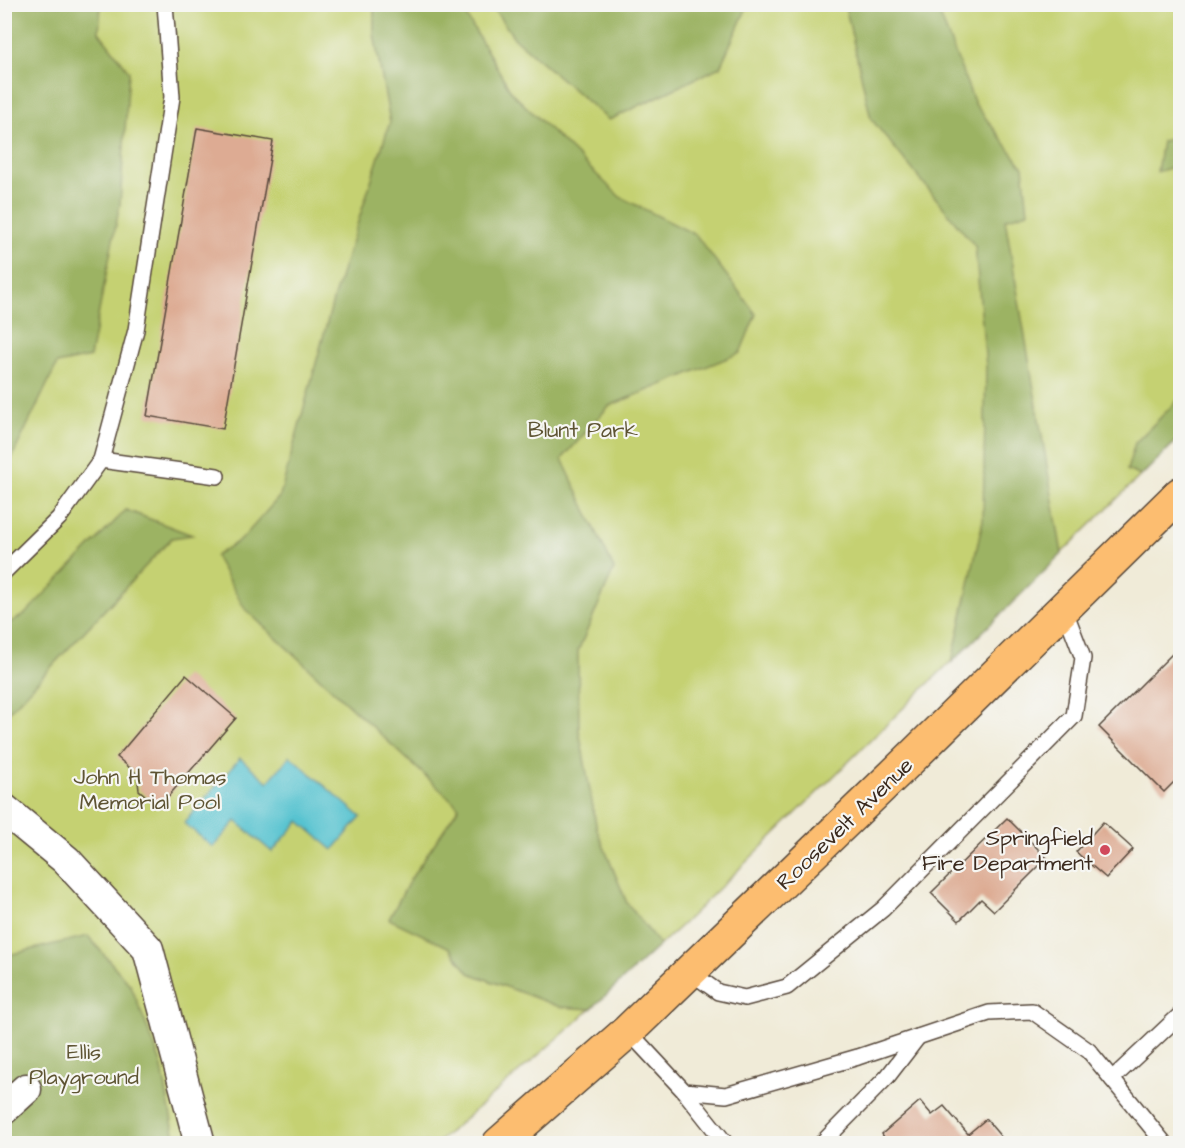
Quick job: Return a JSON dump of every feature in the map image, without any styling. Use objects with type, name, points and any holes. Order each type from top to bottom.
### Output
[{"type":"main road","name":"Roosevelt Avenue","points":[[499,1143],[628,1031],[690,972],[1180,494]]},
{"type":"street","points":[[4,809],[66,860],[147,949],[200,1143]]},
{"type":"street","points":[[4,1109],[26,1089]]},
{"type":"lane","points":[[4,572],[59,518],[101,460],[136,330],[172,98],[165,4]]},
{"type":"lane","points":[[101,460],[217,476]]},
{"type":"lane","points":[[690,972],[718,992],[746,998],[787,987],[883,909],[1074,716],[1083,658],[1064,608]]},
{"type":"lane","points":[[684,1091],[726,1095],[858,1056],[989,1013],[1032,1011],[1089,1051],[1165,1143]]},
{"type":"lane","points":[[1112,1079],[1180,1015]]},
{"type":"lane","points":[[628,1031],[684,1091],[726,1143]]},
{"type":"lane","points":[[821,1143],[888,1076],[918,1037]]},
{"type":"green space","points":[[5,4],[101,5],[99,32],[129,71],[120,204],[90,357],[57,364],[5,472]]},
{"type":"green space","name":"Blunt Park","points":[[4,5],[1180,5],[1180,437],[685,922],[573,1025],[437,1143],[5,1143]]},
{"type":"green space","points":[[374,5],[470,5],[464,12],[512,93],[620,197],[696,235],[756,314],[740,353],[609,406],[562,459],[614,569],[578,651],[579,730],[597,830],[627,903],[660,945],[591,1009],[560,1007],[469,973],[450,948],[389,919],[410,880],[459,807],[245,609],[215,556],[242,539],[280,496],[334,297],[390,122],[374,34]]},
{"type":"green space","points":[[491,5],[748,5],[720,67],[609,120],[515,39]]},
{"type":"green space","points":[[845,5],[936,5],[975,104],[1023,167],[1028,212],[1005,219],[1062,554],[952,662],[983,520],[986,366],[975,246],[871,119]]},
{"type":"green space","points":[[1180,137],[1180,165],[1157,172],[1162,141]]},
{"type":"green space","points":[[1180,398],[1180,437],[1141,476],[1127,470],[1135,443]]},
{"type":"green space","points":[[126,510],[192,535],[172,538],[5,716],[5,625],[24,615]]},
{"type":"green space","name":"Ellis Playground","points":[[88,936],[131,986],[161,1063],[176,1143],[4,1142],[4,956]]},
{"type":"water","points":[[290,756],[361,817],[333,850],[299,821],[272,852],[236,821],[213,847],[184,823],[240,758],[268,782]]},
{"type":"building","points":[[197,128],[273,141],[223,429],[147,416]]},
{"type":"building","points":[[1179,647],[1180,776],[1164,792],[1099,727]]},
{"type":"building","points":[[186,675],[236,718],[159,807],[139,790],[137,774],[117,757]]},
{"type":"building","points":[[1007,818],[1047,858],[994,911],[981,899],[959,921],[931,893]]},
{"type":"building","name":"Springfield Fire Department","points":[[1103,822],[1133,849],[1106,878],[1076,852]]},
{"type":"building","points":[[920,1101],[932,1115],[944,1106],[968,1134],[986,1119],[1007,1144],[880,1144],[885,1139],[882,1134]]},
{"type":"place","name":"Springfield Fire Department","points":[[1105,850]]},
{"type":"park label","name":"John H Thomas Memorial Pool","points":[[150,788]]}]
